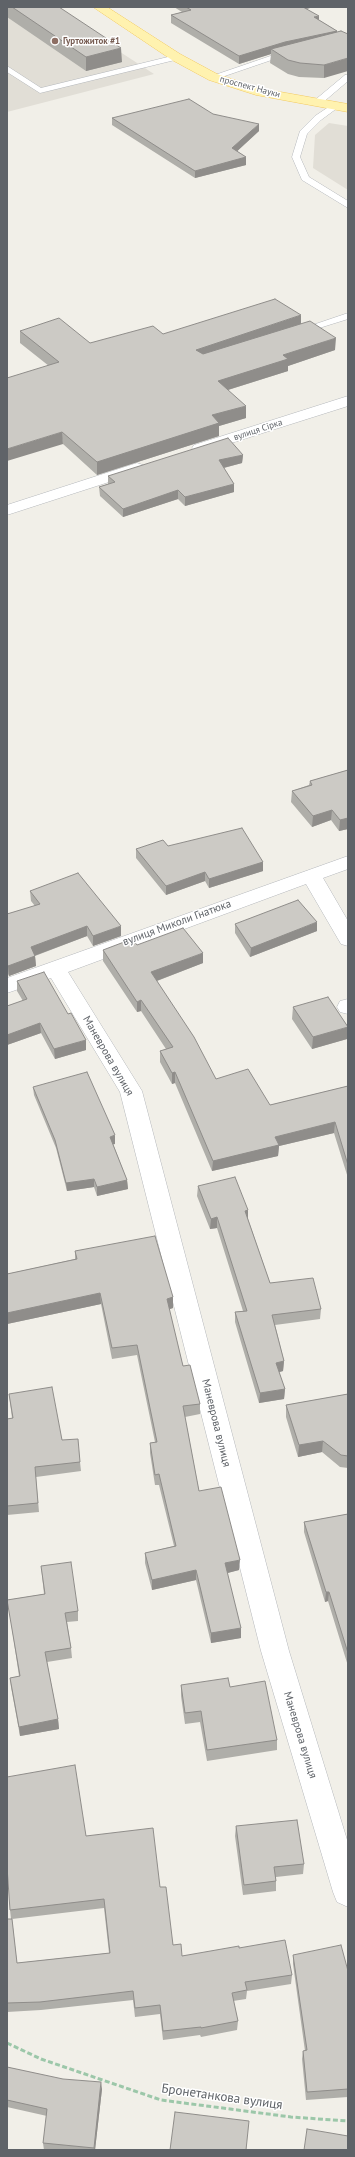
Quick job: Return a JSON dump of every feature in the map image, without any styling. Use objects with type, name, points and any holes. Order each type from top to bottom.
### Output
[{"type":"main road","name":"проспект Науки","points":[[99,7],[176,57],[213,77],[256,91],[342,107]]},
{"type":"street","name":"вулиця Сірка","points":[[188,452],[348,401]]},
{"type":"street","points":[[7,510],[152,464]]},
{"type":"street","name":"вулиця Миколи Гнатюка","points":[[7,986],[311,874],[348,862]]},
{"type":"street","points":[[311,874],[348,939]]},
{"type":"street","name":"Маневрова вулиця","points":[[55,968],[131,1091],[275,1651],[348,1892]]},
{"type":"lane","points":[[213,77],[296,51]]},
{"type":"lane","points":[[7,68],[40,92],[176,57]]},
{"type":"lane","points":[[318,102],[348,77]]},
{"type":"lane","points":[[342,107],[318,118],[303,133],[296,157],[305,178],[348,205]]},
{"type":"lane","points":[[290,334],[348,316]]},
{"type":"path","name":"Бронетанкова вулиця","points":[[7,2043],[41,2059],[161,2100],[291,2117],[348,2121]]},
{"type":"shaded area","name":"Гуртожиток #1","points":[[7,7],[51,7],[154,74],[7,112]]},
{"type":"shaded area","points":[[329,123],[348,126],[348,190],[313,168],[315,135]]},
{"type":"building","points":[[12,7],[59,7],[121,48],[86,57]]},
{"type":"building","points":[[186,7],[303,7],[319,16],[314,17],[337,31],[285,42],[239,56],[171,15],[191,10]]},
{"type":"building","points":[[341,31],[348,34],[348,58],[324,65],[300,63],[288,60],[271,49]]},
{"type":"building","points":[[189,99],[213,114],[259,124],[232,148],[246,157],[195,171],[112,118]]},
{"type":"building","points":[[275,299],[301,315],[196,350],[203,354],[310,321],[336,338],[283,355],[288,359],[218,381],[246,406],[212,415],[219,423],[97,462],[62,432],[7,449],[7,378],[59,362],[20,331],[59,318],[90,343],[153,326],[163,334]]},
{"type":"building","points":[[228,438],[243,455],[219,460],[234,484],[185,497],[178,490],[123,509],[99,487],[115,482],[108,476]]},
{"type":"building","points":[[348,770],[348,818],[340,820],[332,810],[313,816],[292,791],[312,785],[310,781]]},
{"type":"building","points":[[242,828],[263,862],[209,879],[205,872],[166,886],[136,849],[163,840],[168,846]]},
{"type":"building","points":[[78,873],[121,926],[93,936],[87,926],[31,947],[35,956],[8,966],[7,914],[40,904],[30,891]]},
{"type":"building","points":[[298,900],[317,922],[251,948],[235,924]]},
{"type":"building","points":[[183,928],[203,953],[151,972],[194,1037],[216,1079],[248,1069],[270,1105],[348,1086],[348,1165],[335,1122],[275,1137],[279,1145],[213,1161],[175,1072],[172,1073],[160,1051],[173,1047],[141,1000],[137,1002],[103,950],[132,939],[137,945]]},
{"type":"building","points":[[44,972],[68,1014],[71,1013],[86,1040],[54,1049],[40,1023],[7,1035],[7,1006],[27,999],[17,981]]},
{"type":"building","points":[[328,997],[348,1027],[313,1037],[293,1007]]},
{"type":"building","points":[[87,1072],[115,1135],[110,1137],[127,1180],[97,1187],[94,1179],[66,1183],[55,1140],[33,1087]]},
{"type":"building","points":[[235,1177],[248,1210],[245,1211],[270,1283],[313,1278],[321,1309],[272,1315],[284,1361],[276,1363],[285,1389],[260,1393],[235,1312],[247,1311],[217,1217],[211,1219],[198,1186]]},
{"type":"building","points":[[155,1236],[173,1297],[167,1299],[183,1366],[190,1365],[200,1404],[183,1406],[199,1491],[221,1487],[240,1560],[225,1563],[241,1628],[211,1633],[196,1570],[152,1580],[145,1553],[176,1546],[159,1474],[155,1475],[150,1443],[157,1442],[137,1345],[112,1348],[100,1293],[7,1313],[7,1274],[77,1259],[75,1251]]},
{"type":"building","points":[[52,1387],[62,1440],[78,1439],[80,1462],[35,1467],[38,1503],[7,1506],[7,1419],[13,1418],[9,1394]]},
{"type":"building","points":[[348,1394],[348,1456],[341,1455],[323,1441],[299,1445],[286,1405]]},
{"type":"building","points":[[348,1514],[348,1653],[329,1592],[326,1592],[304,1522]]},
{"type":"building","points":[[71,1562],[78,1611],[65,1613],[71,1648],[45,1652],[58,1719],[19,1727],[10,1678],[20,1676],[7,1600],[45,1594],[41,1566]]},
{"type":"building","points":[[228,1678],[230,1687],[265,1681],[277,1740],[207,1750],[201,1711],[185,1713],[181,1685]]},
{"type":"building","points":[[75,1765],[86,1836],[153,1828],[160,1887],[166,1887],[173,1945],[181,1944],[182,1956],[285,1940],[292,1975],[245,1982],[247,1990],[232,1993],[238,2021],[201,2028],[163,2031],[160,2005],[135,2008],[133,1991],[40,2002],[7,2003],[7,1919],[12,1919],[17,1963],[110,1953],[104,1899],[10,1910],[7,1867],[7,1777]]},
{"type":"building","points":[[297,1820],[304,1864],[274,1867],[276,1881],[244,1885],[236,1826]]},
{"type":"building","points":[[341,1945],[348,1971],[348,2089],[307,2092],[303,2051],[307,2050],[293,1955]]},
{"type":"building","points":[[7,2067],[63,2079],[101,2082],[94,2148],[43,2143],[47,2109],[7,2100]]},
{"type":"building","points":[[175,2112],[249,2121],[246,2150],[170,2150]]},
{"type":"building","points":[[307,2129],[348,2136],[348,2150],[304,2150]]},
{"type":"place","name":"Гуртожиток #1","points":[[55,41]]}]
